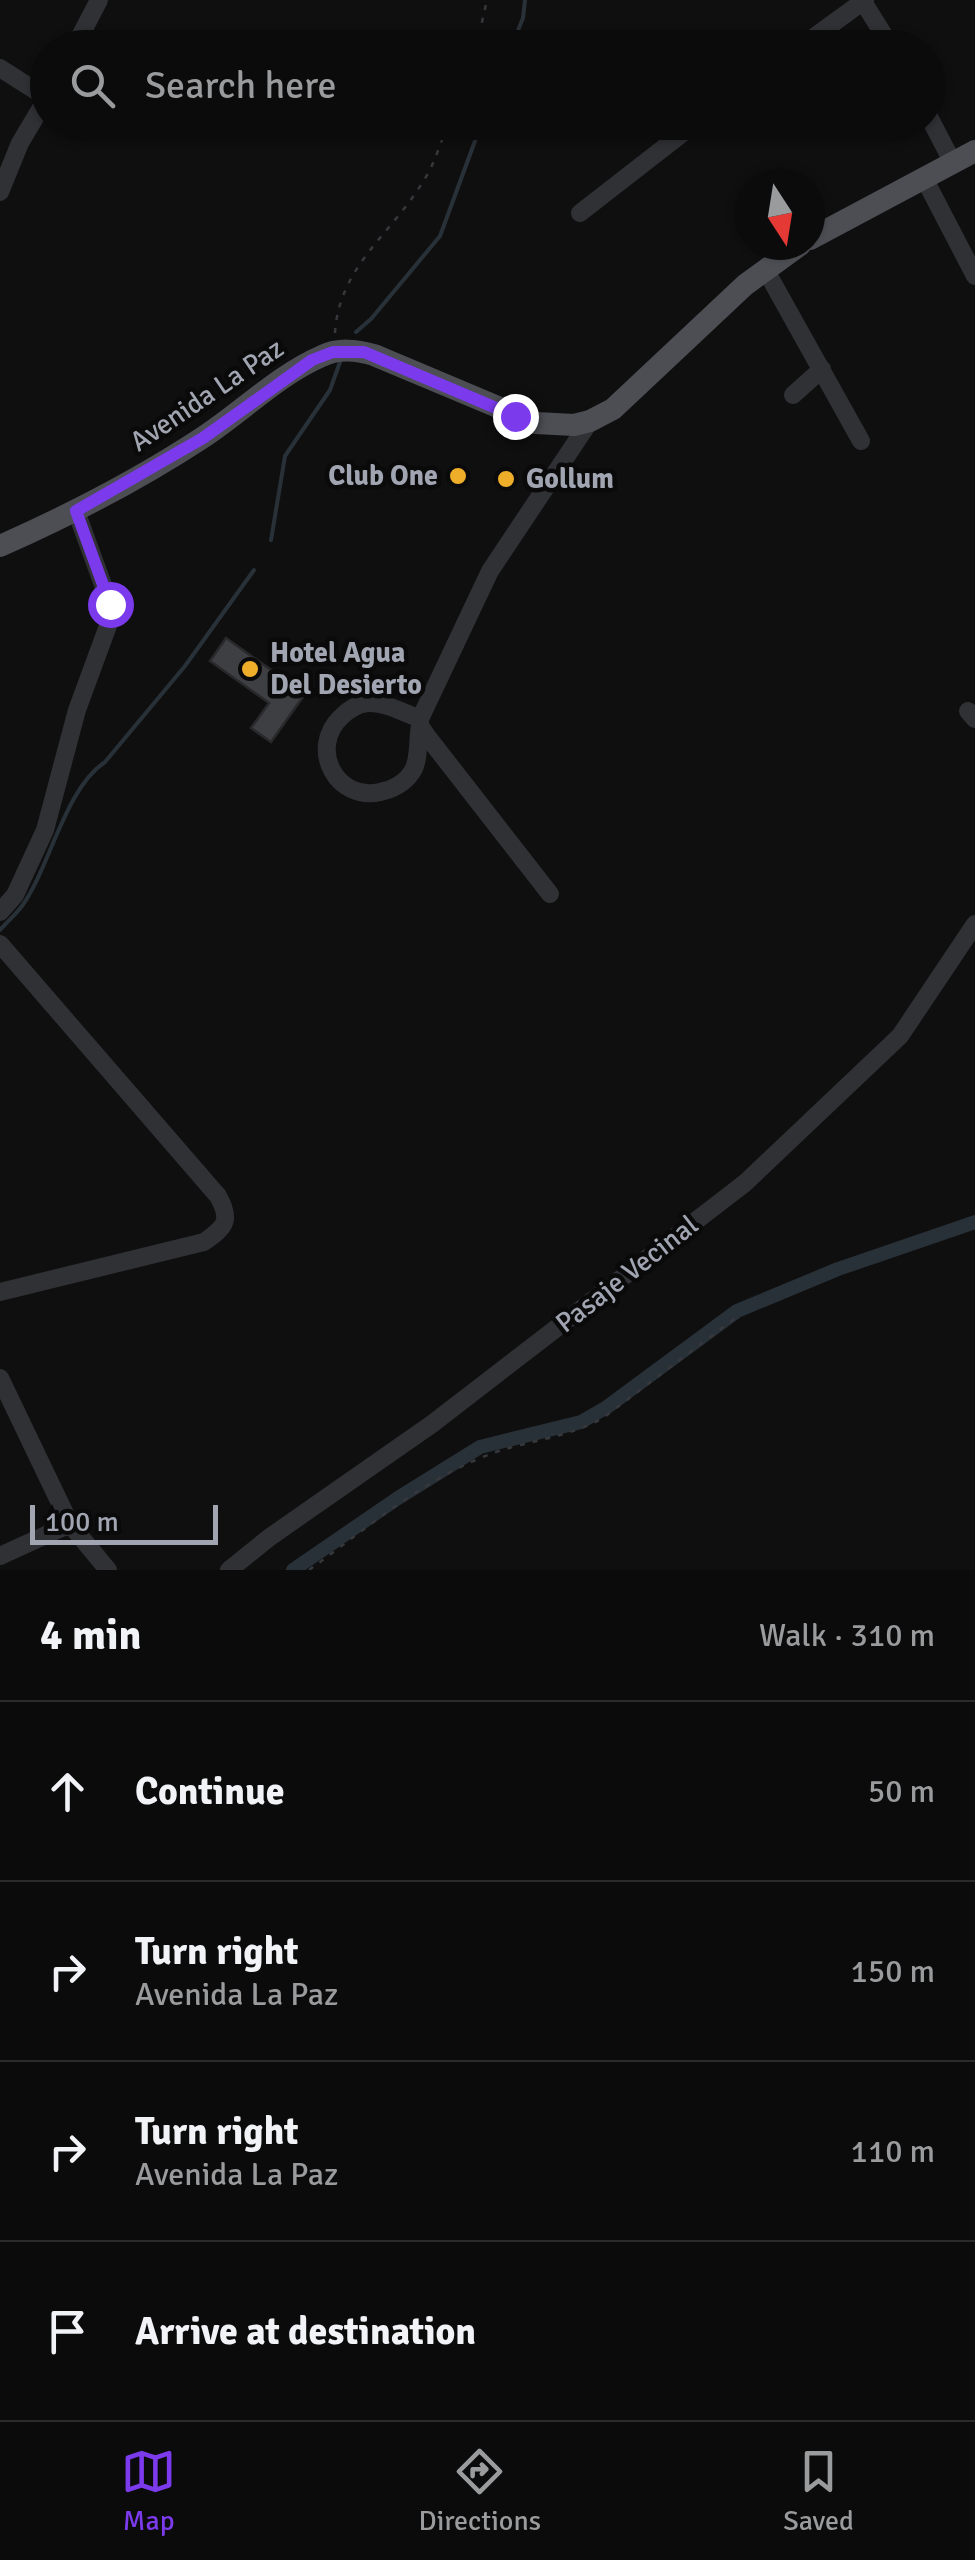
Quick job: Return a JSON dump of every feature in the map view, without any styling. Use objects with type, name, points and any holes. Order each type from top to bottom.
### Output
[{"type":"main road","points":[[825,231],[975,151]]},
{"type":"main road","points":[[333,352],[354,350],[374,355],[536,424],[563,426],[590,421],[619,404],[778,260]]},
{"type":"main road","name":"Avenida La Paz","points":[[0,546],[76,511],[203,438],[284,378],[333,352]]},
{"type":"street","points":[[83,30],[99,0]]},
{"type":"street","points":[[824,30],[863,0],[881,30]]},
{"type":"street","points":[[0,68],[30,87]]},
{"type":"street","points":[[0,192],[30,126]]},
{"type":"street","points":[[580,212],[674,140]]},
{"type":"street","points":[[941,140],[953,163]]},
{"type":"street","points":[[924,178],[975,276]]},
{"type":"street","points":[[765,269],[861,441]]},
{"type":"street","points":[[793,395],[822,369]]},
{"type":"street","points":[[550,894],[420,723],[369,703],[350,708],[332,726],[325,740],[327,759],[339,779],[353,791],[365,794],[394,788],[409,775],[415,765],[420,723],[490,570],[590,421]]},
{"type":"street","points":[[0,912],[15,895],[45,830],[77,710],[109,623],[110,604],[76,511]]},
{"type":"street","name":"Pasaje Vecinal","points":[[229,1570],[432,1424],[745,1183],[900,1036],[975,924]]},
{"type":"street","points":[[0,1292],[204,1242],[226,1222],[226,1210],[195,1169],[2,950]]},
{"type":"street","points":[[0,1378],[70,1524],[108,1570]]},
{"type":"street","points":[[0,1556],[70,1524]]},
{"type":"path","points":[[480,30],[487,0]]},
{"type":"path","points":[[333,352],[337,306],[354,272],[424,180],[441,140]]},
{"type":"path","points":[[309,1570],[428,1484],[481,1457],[582,1430],[603,1418],[738,1315]]},
{"type":"building","points":[[226,638],[305,694],[271,742],[251,728],[269,703],[210,661]]},
{"type":"waterway","points":[[518,30],[525,0]]},
{"type":"waterway","points":[[356,332],[440,236],[475,140]]},
{"type":"waterway","points":[[271,540],[285,456],[330,390],[340,362]]},
{"type":"waterway","points":[[0,930],[32,890],[79,790],[185,666],[254,570]]},
{"type":"waterway","points":[[293,1570],[480,1447],[581,1422],[607,1407],[737,1311],[838,1269],[975,1222]]},
{"type":"place","name":"Club One","points":[[458,476]]},
{"type":"place","name":"Gollum","points":[[506,479]]},
{"type":"place","name":"Hotel Agua Del Desierto","points":[[250,669]]},
{"type":"route","points":[[110,604],[76,511],[203,438],[320,356],[344,350],[374,355],[515,416]]}]
